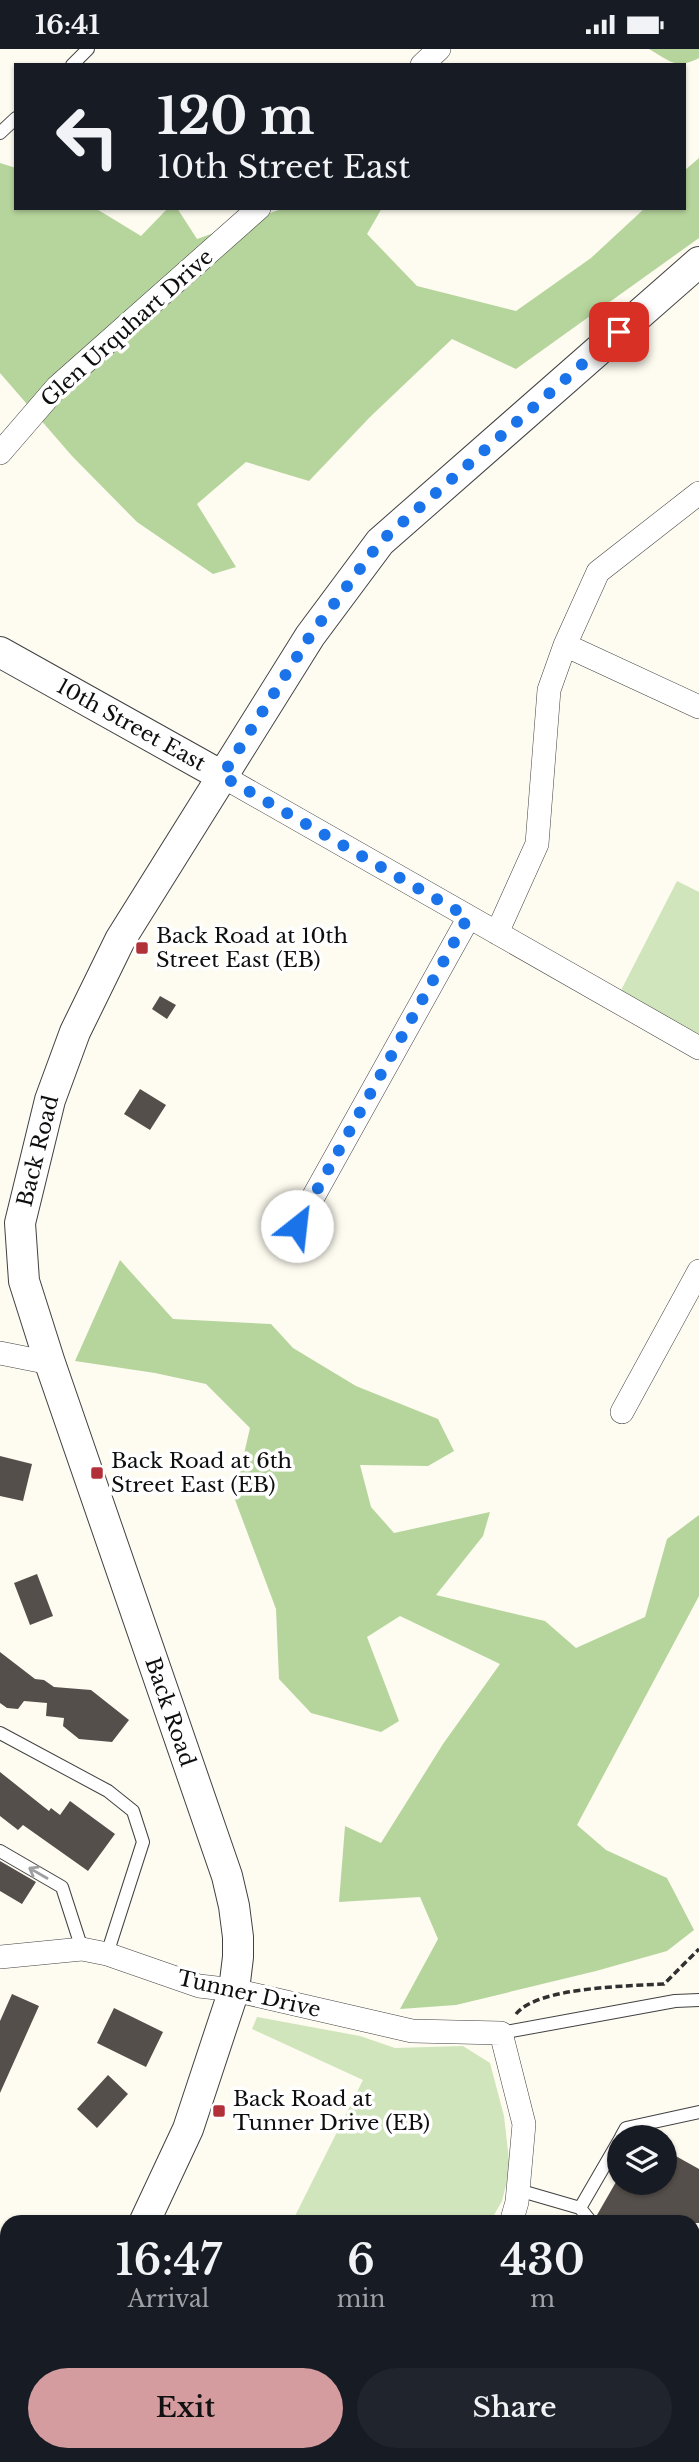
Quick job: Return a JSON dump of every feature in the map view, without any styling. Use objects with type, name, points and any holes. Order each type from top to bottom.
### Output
[{"type":"street","points":[[424,63],[439,49]]},
{"type":"street","name":"Glen Urquhart Drive","points":[[0,453],[57,387],[257,210]]},
{"type":"street","name":"Back Road","points":[[148,2215],[188,2129],[233,1990],[238,1937],[227,1877],[24,1281],[20,1223],[50,1100],[75,1032],[120,940],[310,636],[380,542],[699,262]]},
{"type":"street","points":[[497,933],[537,844],[549,690],[565,645],[598,572],[699,493]]},
{"type":"street","points":[[565,645],[699,707]]},
{"type":"street","name":"10th Street East","points":[[0,652],[699,1048]]},
{"type":"street","points":[[297,1226],[468,917]]},
{"type":"street","points":[[622,1412],[699,1271]]},
{"type":"street","points":[[0,1353],[50,1363]]},
{"type":"street","name":"Tunner Drive","points":[[0,1957],[82,1949],[107,1954],[199,1986],[233,1990],[412,2031],[501,2033]]},
{"type":"street","points":[[501,2033],[524,2124],[517,2202],[513,2215]]},
{"type":"lane","points":[[74,63],[88,49]]},
{"type":"lane","points":[[0,133],[14,120]]},
{"type":"lane","points":[[0,1733],[108,1791],[133,1811],[142,1842],[107,1954]]},
{"type":"lane","points":[[0,1851],[62,1887],[82,1949]]},
{"type":"lane","points":[[501,2033],[675,2001],[699,2000]]},
{"type":"lane","points":[[640,2125],[699,2112]]},
{"type":"lane","points":[[580,2208],[607,2161]]},
{"type":"lane","points":[[518,2190],[580,2208],[586,2215]]},
{"type":"path","points":[[501,2033],[522,2007],[575,1989],[664,1984],[699,1949]]},
{"type":"green space","points":[[649,49],[699,49],[699,58],[691,62],[673,63]]},
{"type":"green space","points":[[699,158],[699,238],[516,369],[452,339],[370,417],[309,481],[246,462],[197,504],[236,567],[213,574],[137,522],[72,456],[0,373],[0,163],[14,167],[14,210],[98,210],[141,236],[166,210],[178,210],[197,239],[278,210],[381,210],[367,234],[417,286],[516,311],[591,258],[643,210],[686,210],[686,169]]},
{"type":"green space","points":[[677,881],[699,892],[699,1048],[616,1000]]},
{"type":"green space","points":[[120,1260],[173,1319],[271,1324],[293,1348],[356,1386],[438,1419],[454,1451],[428,1466],[360,1465],[371,1507],[394,1533],[490,1512],[483,1536],[436,1595],[545,1621],[576,1648],[645,1617],[667,1539],[699,1515],[699,1596],[577,1825],[606,1850],[667,1878],[694,1930],[667,1951],[596,1971],[456,2005],[400,2009],[438,1939],[420,1897],[339,1902],[345,1826],[381,1843],[443,1744],[500,1664],[400,1616],[367,1637],[399,1721],[381,1732],[311,1713],[279,1679],[276,1609],[234,1497],[250,1428],[206,1384],[75,1361]]},
{"type":"green space","points":[[257,2017],[360,2036],[395,2048],[463,2046],[490,2063],[504,2116],[510,2169],[502,2201],[494,2215],[296,2215],[363,2080],[252,2029]]},
{"type":"building","points":[[160,996],[176,1005],[167,1019],[152,1009]]},
{"type":"building","points":[[140,1089],[166,1105],[150,1130],[124,1114]]},
{"type":"building","points":[[0,1456],[32,1464],[23,1501],[0,1496]]},
{"type":"building","points":[[37,1574],[53,1616],[30,1625],[14,1583]]},
{"type":"building","points":[[0,1652],[35,1679],[44,1680],[54,1687],[91,1690],[129,1720],[112,1742],[79,1739],[63,1726],[64,1718],[46,1716],[47,1703],[24,1701],[18,1709],[7,1708],[0,1703]]},
{"type":"building","points":[[0,1772],[49,1811],[51,1808],[60,1815],[70,1801],[115,1834],[88,1871],[23,1825],[18,1830],[0,1816]]},
{"type":"building","points":[[0,1861],[36,1882],[22,1904],[0,1891]]},
{"type":"building","points":[[12,1994],[39,2006],[0,2093],[0,2021]]},
{"type":"building","points":[[114,2008],[163,2032],[146,2067],[97,2043]]},
{"type":"building","points":[[108,2075],[128,2094],[97,2128],[77,2109]]},
{"type":"building","points":[[677,2157],[699,2169],[699,2215],[597,2215],[609,2195],[677,2195]]},
{"type":"place","name":"Back Road at 10th Street East (EB)","points":[[142,948]]},
{"type":"place","name":"Back Road at 6th Street East (EB)","points":[[97,1473]]},
{"type":"place","name":"Back Road at Tunner Drive (EB)","points":[[219,2111]]},
{"type":"route","points":[[297,1226],[468,917],[222,776],[310,636],[380,542],[619,332]]}]
